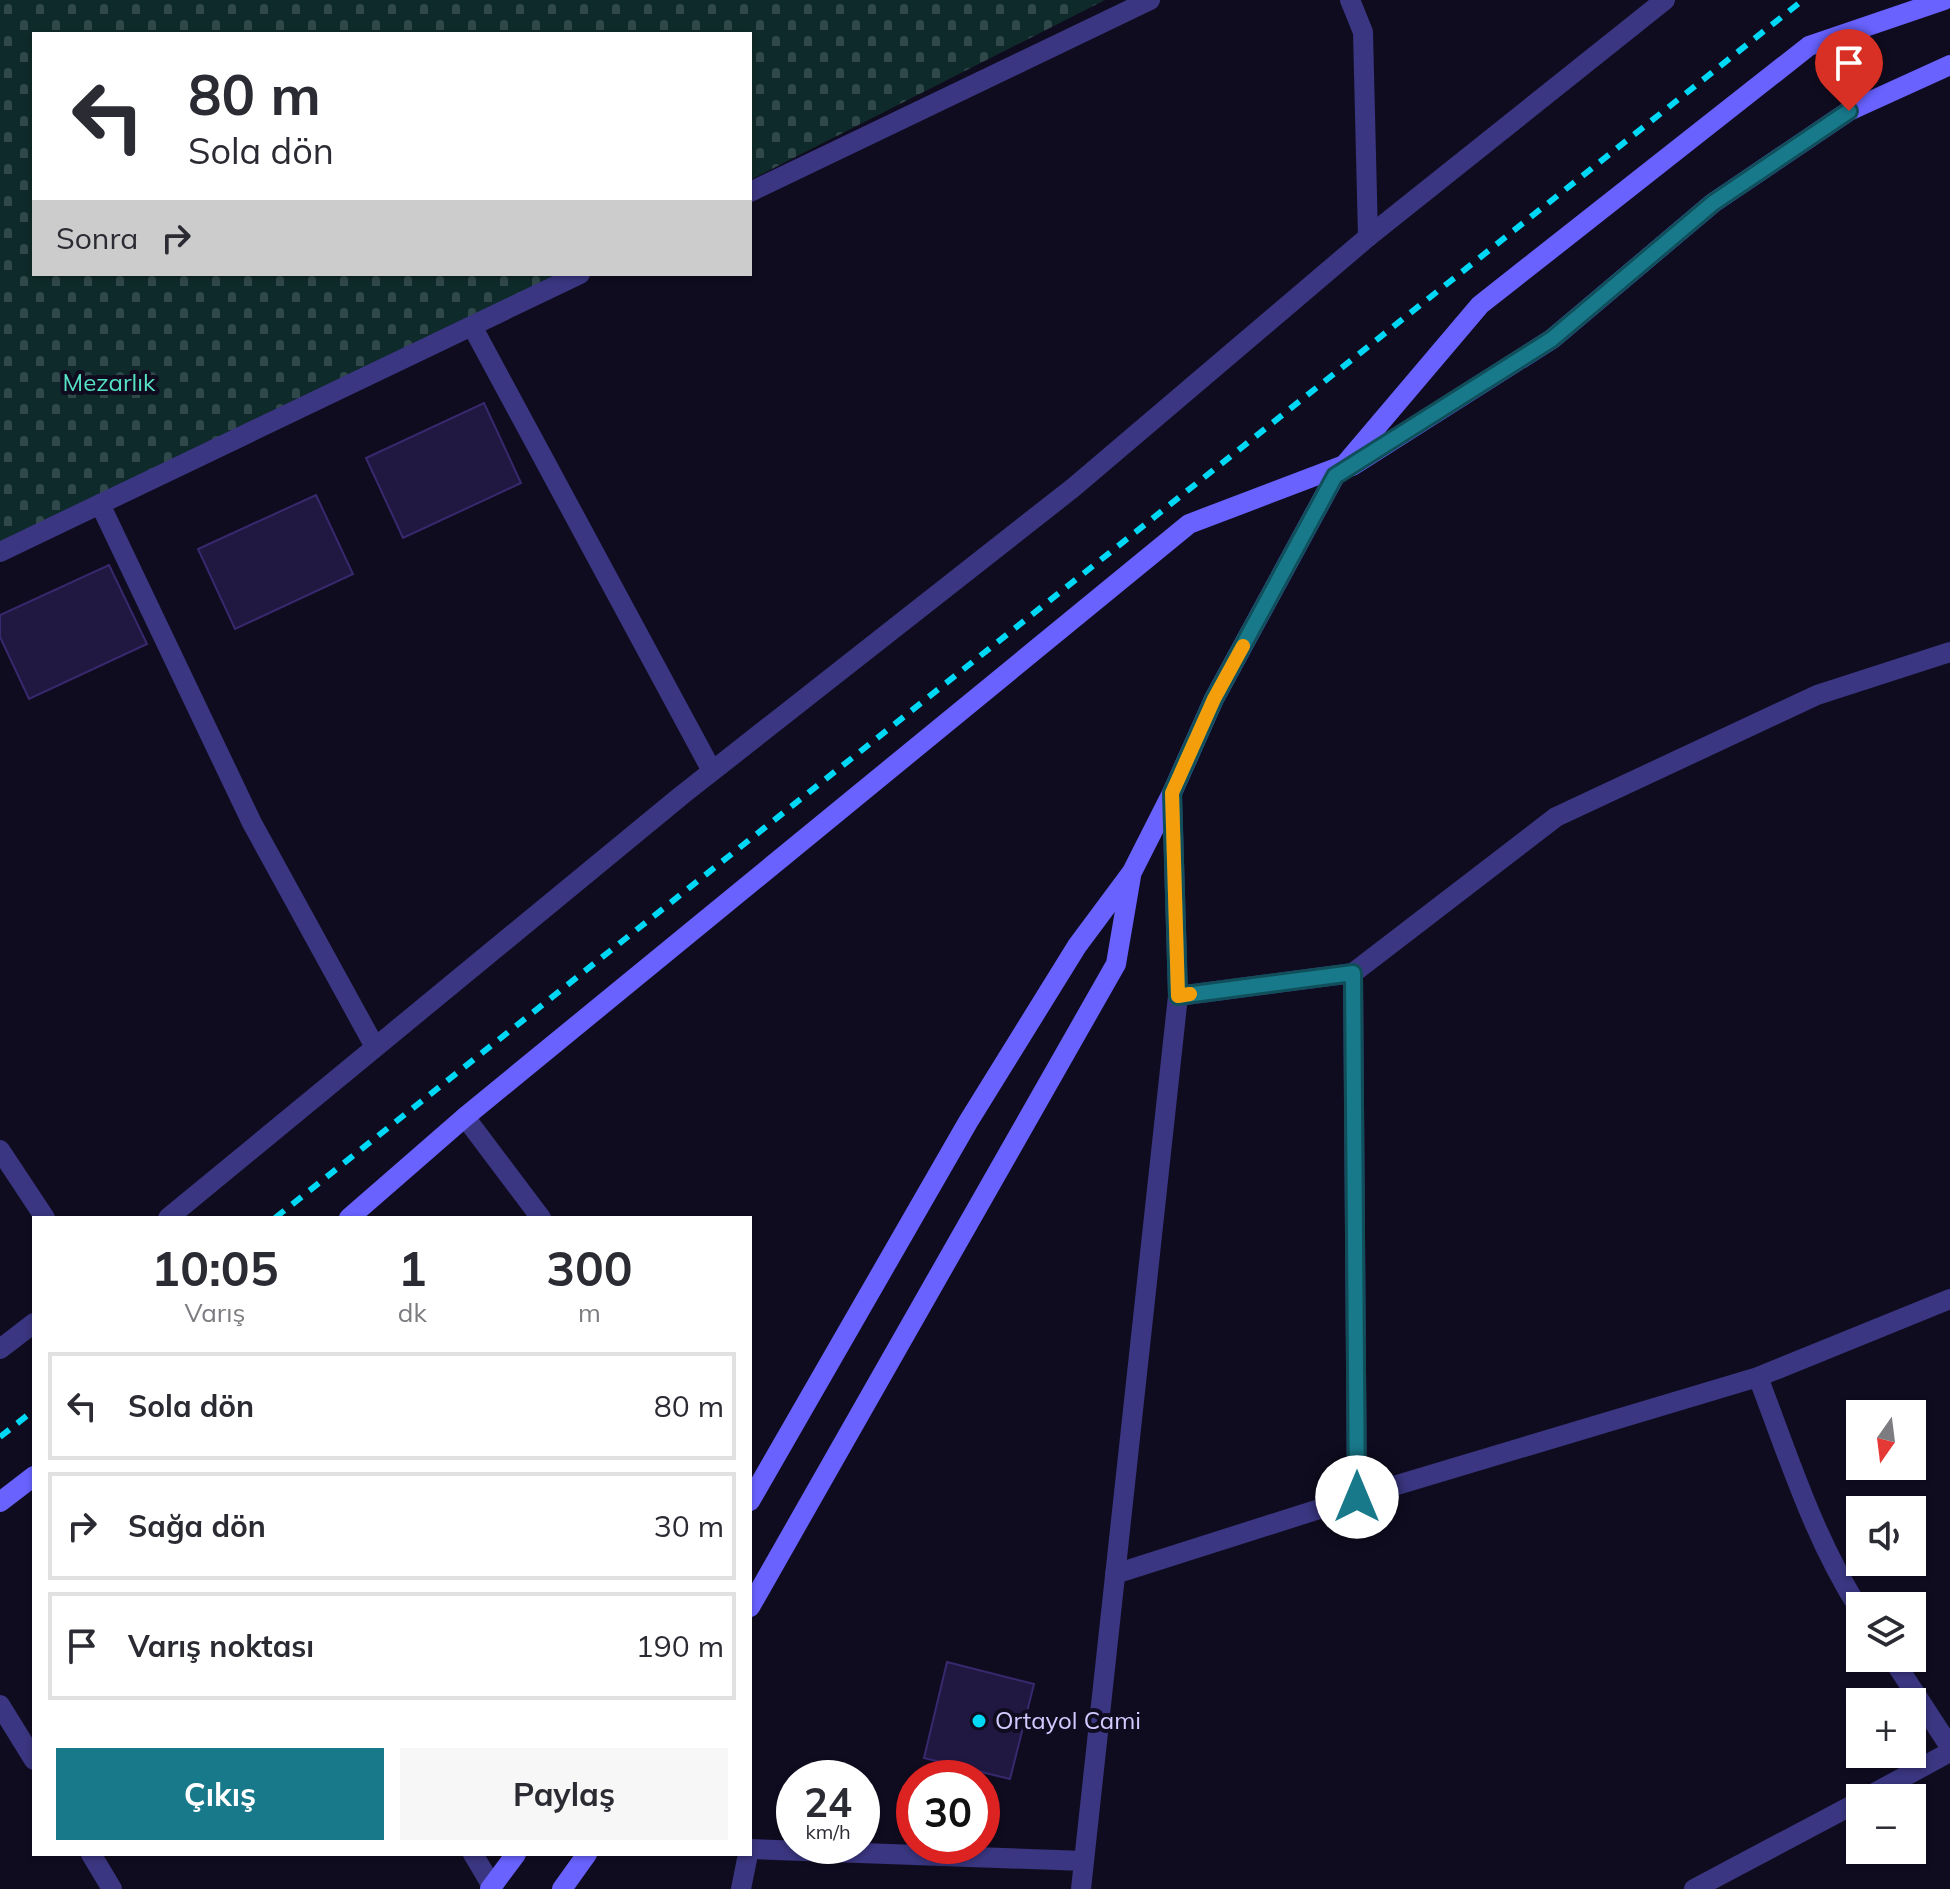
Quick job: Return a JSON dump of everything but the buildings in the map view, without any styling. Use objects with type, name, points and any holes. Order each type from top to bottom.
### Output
[{"type":"main road","points":[[752,1496],[976,1108],[1077,946],[1132,872],[1214,699],[1340,470],[1480,305],[1809,46],[1944,0]]},
{"type":"main road","points":[[351,1216],[465,1117],[1189,524],[1340,470],[1552,339],[1713,203],[1849,111],[1950,65]]},
{"type":"main road","points":[[752,1603],[1116,964],[1132,872]]},
{"type":"main road","points":[[0,1502],[32,1478]]},
{"type":"main road","points":[[491,1887],[514,1856]]},
{"type":"main road","points":[[562,1889],[586,1856]]},
{"type":"street","points":[[752,191],[1150,0]]},
{"type":"street","points":[[1350,0],[1363,32],[1368,237]]},
{"type":"street","points":[[170,1216],[712,771],[1074,487],[1368,237],[1665,0]]},
{"type":"street","points":[[0,552],[576,276]]},
{"type":"street","points":[[472,326],[712,771]]},
{"type":"street","points":[[100,504],[252,823],[375,1047]]},
{"type":"street","points":[[1178,996],[1353,973],[1556,817],[1817,695],[1950,652]]},
{"type":"street","points":[[1081,1889],[1178,996],[1172,793]]},
{"type":"street","points":[[1353,973],[1357,1497]]},
{"type":"street","points":[[465,1117],[539,1216]]},
{"type":"street","points":[[0,1150],[44,1216]]},
{"type":"street","points":[[1115,1574],[1357,1497],[1758,1377],[1950,1299]]},
{"type":"street","points":[[0,1349],[32,1325]]},
{"type":"street","points":[[1758,1377],[1810,1511],[1849,1592]]},
{"type":"street","points":[[1889,1784],[1950,1750],[1901,1672]]},
{"type":"street","points":[[0,1705],[32,1757]]},
{"type":"street","points":[[1694,1889],[1846,1808]]},
{"type":"street","points":[[752,1852],[1084,1861]]},
{"type":"street","points":[[92,1856],[112,1889]]},
{"type":"street","points":[[474,1856],[491,1887]]},
{"type":"street","points":[[741,1889],[748,1856]]},
{"type":"green space","name":"Mezarlık","points":[[0,0],[1105,0],[752,179],[752,32],[32,32],[32,276],[561,276],[0,561]]},
{"type":"railway","points":[[278,1216],[1803,0]]},
{"type":"railway","points":[[0,1437],[32,1412]]},
{"type":"slow traffic","points":[[1190,994],[1178,996],[1172,793],[1214,699],[1243,646]]},
{"type":"place","name":"Ortayol Cami","points":[[979,1721]]},
{"type":"route","points":[[1357,1497],[1353,973],[1178,996],[1172,793],[1214,699],[1335,476],[1552,339],[1713,203],[1849,111]]}]
